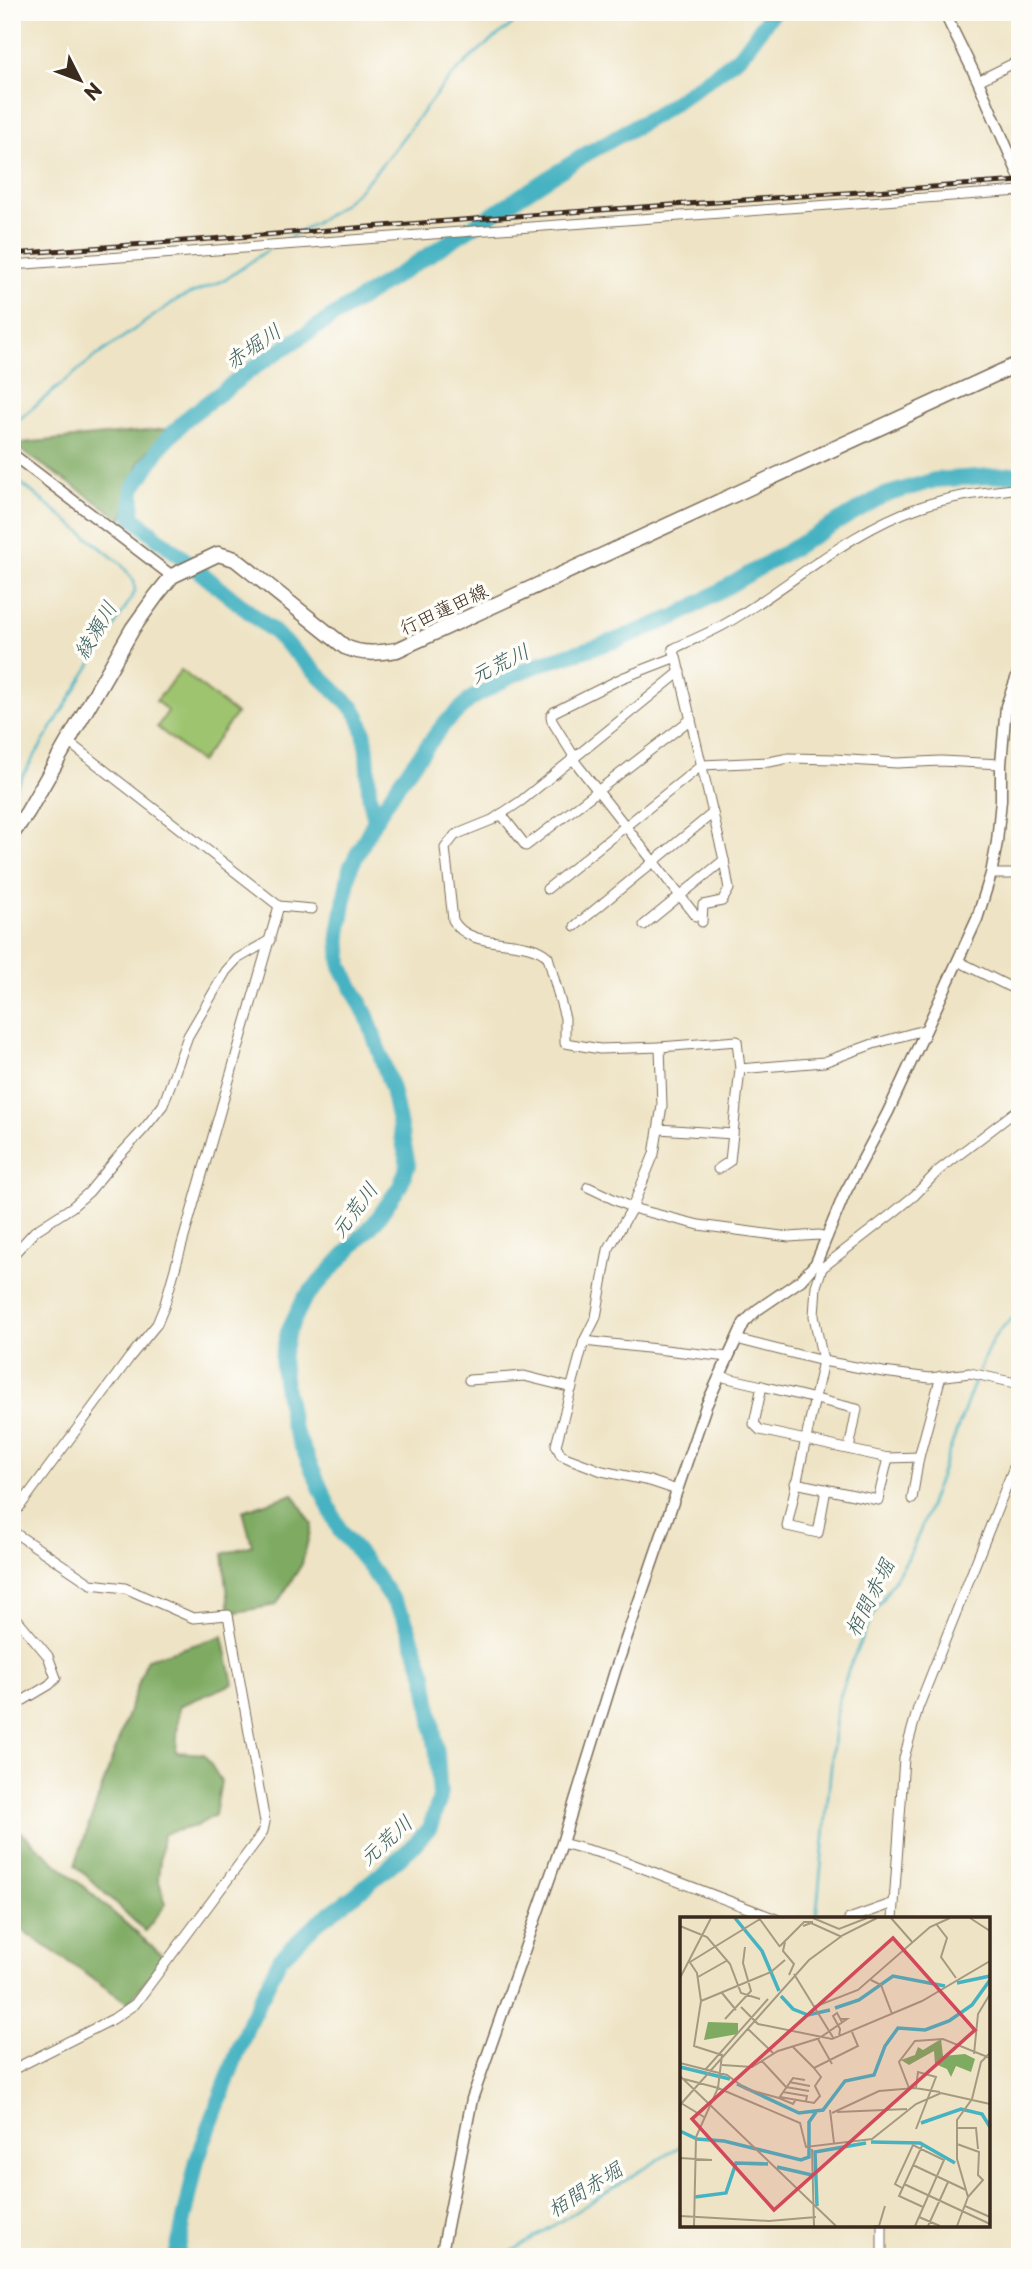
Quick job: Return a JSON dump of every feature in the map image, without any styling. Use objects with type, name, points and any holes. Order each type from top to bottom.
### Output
[{"type":"main road","name":"行田蓮田線","points":[[12,834],[27,813],[133,628],[175,575],[218,554],[235,559],[345,647],[367,654],[397,650],[1020,363]]},
{"type":"street","points":[[944,12],[978,81],[1020,178]]},
{"type":"street","points":[[978,81],[1020,60]]},
{"type":"street","points":[[12,265],[1020,191]]},
{"type":"street","points":[[12,454],[175,575]]},
{"type":"street","points":[[676,657],[622,678],[554,712],[551,716],[573,758],[699,919],[704,905],[722,901],[729,889],[702,765],[680,672],[676,657],[673,649],[727,623],[826,555],[917,508],[946,499],[1020,488]]},
{"type":"street","points":[[826,1489],[818,1533],[787,1526],[823,1361],[814,1315],[819,1265],[844,1195],[888,1112],[977,919],[991,874],[1001,800],[1006,706],[1020,668]]},
{"type":"street","points":[[680,672],[521,801],[502,814],[455,835],[445,848],[453,920],[456,926],[469,935],[544,953],[550,962],[562,1007],[564,1041],[568,1044],[600,1049],[737,1041],[740,1069],[730,1161],[718,1169]]},
{"type":"street","points":[[502,814],[526,846],[691,719]]},
{"type":"street","points":[[67,741],[279,906],[312,909]]},
{"type":"street","points":[[547,889],[702,765],[769,762],[789,758],[1002,764]]},
{"type":"street","points":[[575,926],[713,813]]},
{"type":"street","points":[[644,925],[724,860]]},
{"type":"street","points":[[991,874],[1020,874]]},
{"type":"street","points":[[12,1517],[157,1324],[279,906]]},
{"type":"street","points":[[12,1256],[36,1231],[89,1192],[145,1129],[163,1105],[188,1036],[226,971],[237,959],[270,940]]},
{"type":"street","points":[[958,961],[1020,992]]},
{"type":"street","points":[[740,1069],[824,1062],[873,1044],[924,1030]]},
{"type":"street","points":[[660,1047],[662,1106],[647,1177],[608,1250],[596,1317],[584,1341],[556,1445],[561,1455],[602,1471],[677,1490]]},
{"type":"street","points":[[441,2257],[472,2099],[562,1843],[615,1671],[677,1490],[719,1376],[736,1339],[749,1317],[893,1213],[939,1170],[1020,1108]]},
{"type":"street","points":[[659,1129],[733,1134]]},
{"type":"street","points":[[588,1187],[632,1208],[699,1225],[789,1237],[827,1237]]},
{"type":"street","points":[[736,1339],[823,1361],[930,1378],[970,1373],[1020,1384]]},
{"type":"street","points":[[584,1341],[728,1357]]},
{"type":"street","points":[[469,1380],[524,1376],[572,1388]]},
{"type":"street","points":[[719,1376],[857,1409],[849,1449]]},
{"type":"street","points":[[912,1499],[919,1457],[941,1376]]},
{"type":"street","points":[[762,1386],[754,1424],[760,1430],[888,1458],[919,1457]]},
{"type":"street","points":[[893,1917],[904,1758],[918,1708],[1020,1452]]},
{"type":"street","points":[[795,1483],[878,1500],[888,1458]]},
{"type":"street","points":[[12,1531],[91,1584],[125,1588],[193,1618],[228,1615],[265,1822],[263,1831],[135,2004],[113,2019],[12,2070]]},
{"type":"street","points":[[12,1613],[48,1656],[56,1678],[12,1707]]},
{"type":"street","points":[[562,1843],[611,1856],[771,1917]]},
{"type":"street","points":[[855,1917],[894,1903]]},
{"type":"street","points":[[881,2227],[882,2257]]},
{"type":"green space","points":[[167,429],[139,462],[122,519],[12,444]]},
{"type":"green space","points":[[181,670],[236,714],[200,762],[157,727],[168,711],[156,701]]},
{"type":"green space","points":[[293,1494],[312,1524],[302,1564],[276,1605],[230,1613],[223,1554],[252,1545],[243,1511]]},
{"type":"green space","points":[[223,1636],[233,1684],[179,1706],[176,1752],[204,1754],[221,1781],[215,1815],[196,1826],[163,1834],[158,1878],[166,1904],[145,1931],[75,1865],[147,1659]]},
{"type":"green space","points":[[14,1826],[164,1957],[128,2003],[12,1923]]},
{"type":"waterway","points":[[284,241],[333,212],[360,188],[384,162],[446,82],[514,23],[507,12]]},
{"type":"waterway","name":"赤堀川","points":[[375,820],[369,792],[363,728],[354,709],[274,632],[132,517],[133,489],[161,446],[187,418],[259,364],[586,154],[656,115],[713,76],[742,54],[773,12]]},
{"type":"waterway","points":[[12,425],[92,359],[178,299],[225,280],[269,249]]},
{"type":"waterway","name":"元荒川","points":[[176,2257],[197,2160],[249,2022],[280,1959],[318,1922],[411,1848],[430,1827],[440,1798],[437,1754],[425,1675],[404,1617],[372,1570],[340,1531],[292,1425],[284,1380],[282,1358],[288,1332],[304,1299],[375,1222],[400,1186],[408,1165],[392,1089],[367,1016],[341,966],[339,934],[350,868],[375,820],[401,780],[444,724],[471,699],[510,676],[617,640],[677,616],[882,496],[935,480],[1020,474]]},
{"type":"waterway","name":"綾瀬川","points":[[12,476],[121,564],[134,581],[135,592],[12,793]]},
{"type":"waterway","name":"栢間赤堀","points":[[979,1371],[994,1338],[1004,1325],[1020,1313]]},
{"type":"waterway","name":"栢間赤堀","points":[[816,1917],[837,1706],[863,1636],[908,1558],[920,1531],[976,1378]]},
{"type":"waterway","name":"栢間赤堀","points":[[503,2257],[680,2146]]},
{"type":"railway","points":[[12,254],[1020,181]]}]
